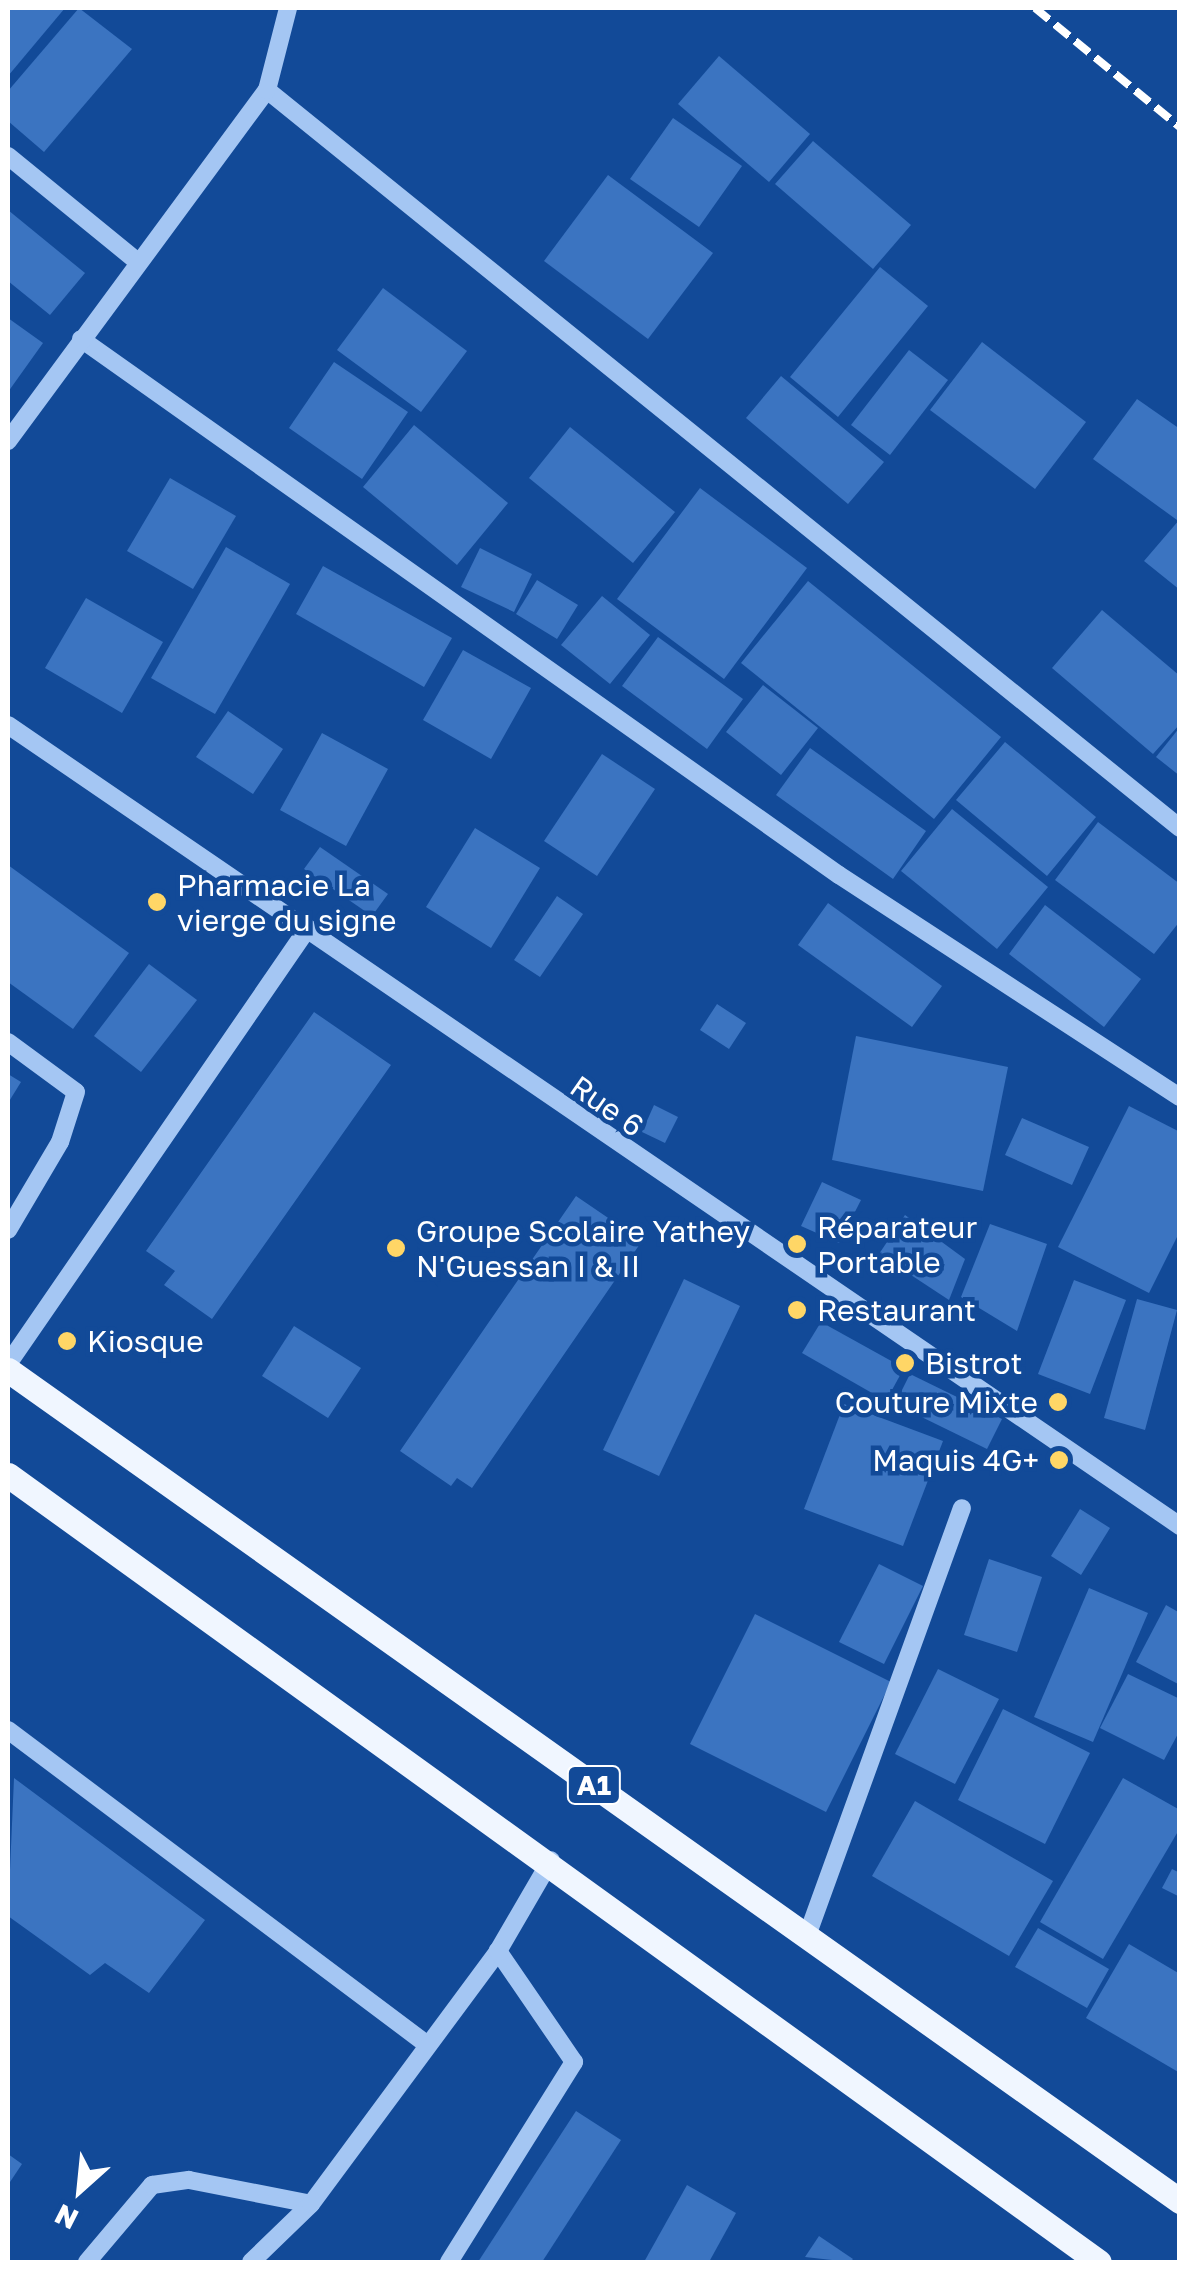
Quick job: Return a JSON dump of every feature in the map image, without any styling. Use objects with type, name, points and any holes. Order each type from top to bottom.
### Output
[{"type":"main road","name":"A1","points":[[8,1367],[1180,2200]]},
{"type":"main road","points":[[8,1475],[551,1860],[1098,2262]]},
{"type":"street","points":[[8,441],[268,90],[288,8]]},
{"type":"street","points":[[268,90],[1180,828]]},
{"type":"street","points":[[8,156],[138,262]]},
{"type":"street","points":[[80,339],[839,875],[1180,1097]]},
{"type":"street","name":"Rue 6","points":[[8,724],[1180,1526]]},
{"type":"street","points":[[8,1367],[308,928]]},
{"type":"street","points":[[8,1042],[76,1092],[60,1142],[8,1230]]},
{"type":"street","points":[[806,1936],[962,1508]]},
{"type":"street","points":[[8,1730],[426,2043]]},
{"type":"street","points":[[251,2262],[312,2204],[426,2043],[498,1951],[551,1860]]},
{"type":"street","points":[[450,2262],[574,2062],[498,1951]]},
{"type":"street","points":[[87,2262],[119,2214],[152,2185],[189,2180],[312,2204]]},
{"type":"building","points":[[8,8],[65,8],[8,76]]},
{"type":"building","points":[[79,8],[132,49],[44,152],[8,121],[8,91]]},
{"type":"building","points":[[719,56],[810,134],[769,182],[678,104]]},
{"type":"building","points":[[673,118],[742,166],[699,227],[630,179]]},
{"type":"building","points":[[813,141],[911,225],[873,269],[775,184]]},
{"type":"building","points":[[608,175],[713,253],[648,339],[544,261]]},
{"type":"building","points":[[8,210],[85,273],[50,315],[8,281]]},
{"type":"building","points":[[880,267],[928,306],[838,417],[790,377]]},
{"type":"building","points":[[383,288],[467,351],[421,412],[337,350]]},
{"type":"building","points":[[8,318],[43,343],[8,392]]},
{"type":"building","points":[[982,342],[1086,422],[1035,489],[930,410]]},
{"type":"building","points":[[909,350],[948,380],[890,455],[851,425]]},
{"type":"building","points":[[334,362],[408,412],[362,479],[289,428]]},
{"type":"building","points":[[781,376],[884,462],[848,504],[746,418]]},
{"type":"building","points":[[1137,399],[1180,429],[1177,520],[1093,459]]},
{"type":"building","points":[[414,425],[508,503],[457,565],[363,487]]},
{"type":"building","points":[[570,427],[675,512],[633,563],[529,478]]},
{"type":"building","points":[[170,478],[236,516],[193,589],[127,551]]},
{"type":"building","points":[[700,488],[807,568],[724,679],[617,599]]},
{"type":"building","points":[[1180,519],[1180,590],[1144,561]]},
{"type":"building","points":[[226,547],[290,584],[215,714],[151,678]]},
{"type":"building","points":[[480,548],[532,574],[514,612],[461,587]]},
{"type":"building","points":[[323,566],[452,638],[424,687],[296,614]]},
{"type":"building","points":[[537,580],[578,605],[557,639],[516,614]]},
{"type":"building","points":[[808,581],[1001,737],[934,819],[741,663]]},
{"type":"building","points":[[602,596],[650,635],[610,684],[561,645]]},
{"type":"building","points":[[86,598],[163,642],[122,713],[45,668]]},
{"type":"building","points":[[1102,610],[1180,676],[1180,724],[1153,754],[1052,668]]},
{"type":"building","points":[[658,637],[743,699],[707,749],[622,686]]},
{"type":"building","points":[[463,650],[531,688],[491,759],[423,720]]},
{"type":"building","points":[[763,685],[818,728],[781,775],[726,732]]},
{"type":"building","points":[[228,711],[283,749],[253,794],[196,757]]},
{"type":"building","points":[[1180,727],[1180,776],[1156,757]]},
{"type":"building","points":[[322,733],[388,769],[346,846],[280,810]]},
{"type":"building","points":[[1005,742],[1096,817],[1047,876],[956,800]]},
{"type":"building","points":[[810,748],[926,831],[893,879],[776,795]]},
{"type":"building","points":[[602,754],[655,789],[597,876],[544,841]]},
{"type":"building","points":[[952,809],[1048,887],[997,949],[901,871]]},
{"type":"building","points":[[1098,822],[1180,884],[1180,921],[1154,954],[1055,880]]},
{"type":"building","points":[[475,828],[540,868],[491,948],[426,907]]},
{"type":"building","points":[[320,847],[388,894],[372,916],[304,869]]},
{"type":"building","points":[[8,865],[129,953],[73,1029],[8,982]]},
{"type":"building","points":[[557,896],[583,914],[540,977],[514,960]]},
{"type":"building","points":[[828,903],[942,986],[912,1027],[798,945]]},
{"type":"building","points":[[1045,905],[1141,979],[1104,1027],[1009,954]]},
{"type":"building","points":[[149,964],[197,1000],[141,1072],[94,1036]]},
{"type":"building","points":[[717,1004],[746,1023],[729,1049],[700,1030]]},
{"type":"building","points":[[314,1012],[391,1065],[212,1319],[164,1285],[175,1271],[146,1251]]},
{"type":"building","points":[[856,1036],[1008,1067],[983,1191],[832,1160]]},
{"type":"building","points":[[8,1074],[21,1082],[8,1103]]},
{"type":"building","points":[[654,1105],[678,1117],[665,1143],[642,1132]]},
{"type":"building","points":[[1129,1106],[1180,1132],[1180,1231],[1149,1293],[1058,1247]]},
{"type":"building","points":[[1022,1118],[1089,1147],[1072,1185],[1005,1155]]},
{"type":"building","points":[[822,1182],[861,1200],[839,1243],[801,1226]]},
{"type":"building","points":[[576,1196],[642,1241],[472,1488],[457,1478],[451,1486],[400,1451]]},
{"type":"building","points":[[905,1215],[965,1259],[949,1300],[879,1254]]},
{"type":"building","points":[[990,1224],[1047,1244],[1017,1331],[961,1297]]},
{"type":"building","points":[[684,1279],[740,1306],[659,1476],[603,1450]]},
{"type":"building","points":[[1074,1280],[1126,1300],[1090,1394],[1038,1374]]},
{"type":"building","points":[[1137,1299],[1177,1310],[1145,1430],[1104,1418]]},
{"type":"building","points":[[821,1322],[904,1368],[886,1401],[802,1353]]},
{"type":"building","points":[[294,1326],[361,1368],[328,1418],[262,1376]]},
{"type":"building","points":[[910,1374],[1002,1419],[987,1449],[895,1404]]},
{"type":"building","points":[[844,1404],[943,1441],[903,1546],[804,1509]]},
{"type":"building","points":[[1080,1509],[1110,1528],[1081,1575],[1051,1556]]},
{"type":"building","points":[[989,1559],[1042,1577],[1017,1652],[964,1635]]},
{"type":"building","points":[[879,1564],[923,1586],[884,1664],[839,1642]]},
{"type":"building","points":[[1089,1588],[1148,1613],[1093,1742],[1034,1717]]},
{"type":"building","points":[[1166,1605],[1180,1613],[1180,1685],[1136,1662]]},
{"type":"building","points":[[755,1614],[891,1682],[826,1812],[690,1744]]},
{"type":"building","points":[[938,1669],[999,1699],[955,1784],[895,1754]]},
{"type":"building","points":[[1128,1674],[1180,1699],[1180,1730],[1164,1760],[1100,1728]]},
{"type":"building","points":[[1003,1709],[1090,1753],[1045,1844],[958,1800]]},
{"type":"building","points":[[14,1778],[205,1920],[149,1993],[105,1963],[90,1975],[8,1916]]},
{"type":"building","points":[[1123,1778],[1180,1810],[1180,1828],[1103,1959],[1040,1922]]},
{"type":"building","points":[[915,1801],[1053,1881],[1009,1956],[872,1876]]},
{"type":"building","points":[[1172,1869],[1180,1873],[1180,1897],[1162,1888]]},
{"type":"building","points":[[1038,1928],[1109,1969],[1087,2008],[1015,1967]]},
{"type":"building","points":[[1129,1944],[1180,1974],[1180,2073],[1086,2018]]},
{"type":"building","points":[[576,2111],[621,2140],[542,2262],[478,2262]]},
{"type":"building","points":[[8,2154],[22,2164],[8,2185]]},
{"type":"building","points":[[687,2185],[736,2213],[709,2262],[644,2262]]},
{"type":"building","points":[[819,2236],[853,2259],[850,2262],[805,2257]]},
{"type":"railway","points":[[1035,8],[1180,127]]},
{"type":"place","name":"Pharmacie La vierge du signe","points":[[157,902]]},
{"type":"place","name":"Réparateur Portable","points":[[797,1244]]},
{"type":"place","name":"Groupe Scolaire Yathey N'Guessan I & II","points":[[396,1248]]},
{"type":"place","name":"Restaurant","points":[[797,1310]]},
{"type":"place","name":"Kiosque","points":[[67,1341]]},
{"type":"place","name":"Bistrot","points":[[905,1363]]},
{"type":"place","name":"Couture Mixte","points":[[1058,1402]]},
{"type":"place","name":"Maquis 4G+","points":[[1059,1460]]}]
